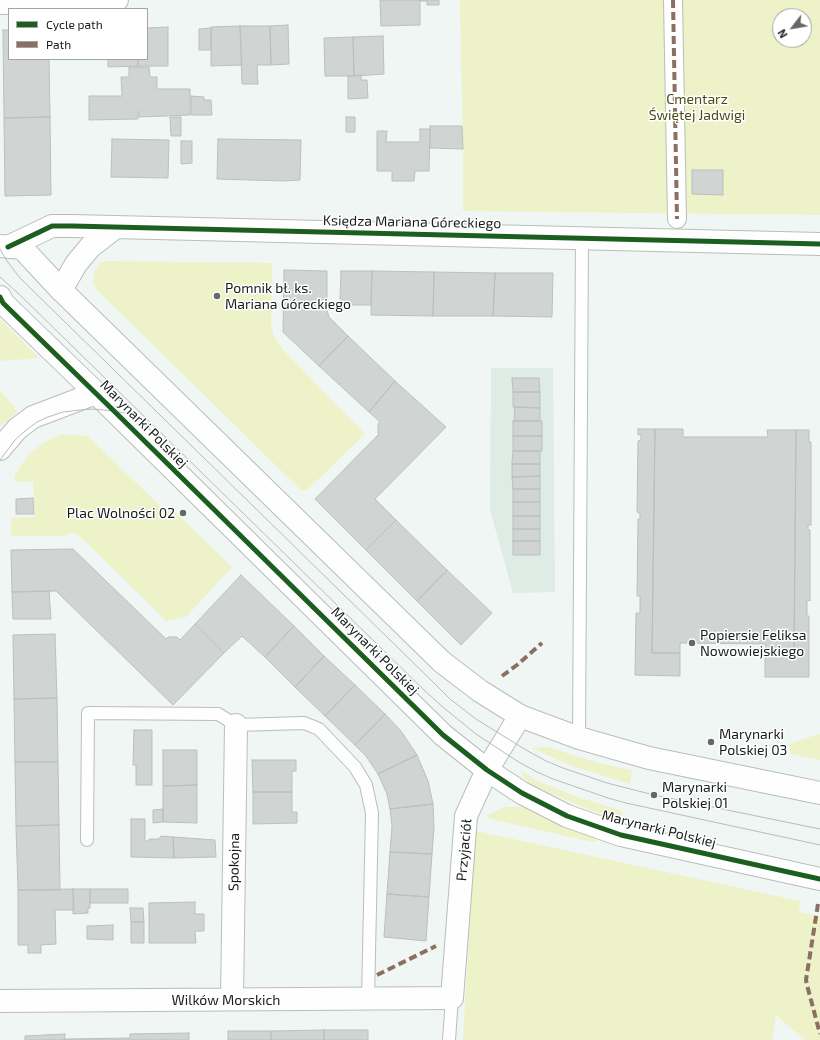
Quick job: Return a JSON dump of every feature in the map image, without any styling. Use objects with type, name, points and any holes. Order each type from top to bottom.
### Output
[{"type":"street","points":[[0,3],[117,0]]},
{"type":"street","points":[[673,0],[677,218]]},
{"type":"street","name":"Księdza Mariana Góreckiego","points":[[4,247],[52,226],[820,244]]},
{"type":"street","points":[[61,290],[76,264],[90,247],[116,227]]},
{"type":"street","points":[[4,247],[22,248],[61,290],[442,662],[480,691],[520,716],[579,738],[650,758],[820,793]]},
{"type":"street","name":"Marynarki Polskiej","points":[[0,297],[3,303],[443,735],[487,770],[522,793],[567,816],[621,835],[820,879]]},
{"type":"street","points":[[0,449],[17,429],[33,417],[96,393]]},
{"type":"street","name":"Przyjaciół","points":[[452,998],[466,816],[487,770],[520,716]]},
{"type":"street","name":"Spokojna","points":[[232,1000],[236,726]]},
{"type":"street","name":"Wilków Morskich","points":[[0,1001],[452,998]]},
{"type":"lane","points":[[579,738],[582,238]]},
{"type":"lane","points":[[87,840],[88,713],[218,714],[236,726],[304,723],[319,729],[355,767],[366,785],[372,813],[368,999]]},
{"type":"lane","points":[[449,1040],[452,998]]},
{"type":"shaded area","points":[[491,368],[553,368],[555,592],[513,593],[490,510]]},
{"type":"green space","name":"Cmentarz Świętej Jadwigi","points":[[460,0],[820,0],[820,215],[463,211]]},
{"type":"green space","points":[[101,262],[272,263],[271,324],[274,337],[285,352],[365,434],[308,489],[302,491],[96,289],[93,280],[95,270]]},
{"type":"green space","points":[[0,319],[39,358],[0,361]]},
{"type":"green space","points":[[0,390],[18,412],[0,426]]},
{"type":"green space","points":[[62,434],[88,436],[161,507],[170,507],[232,567],[186,617],[166,621],[86,542],[73,532],[64,536],[11,536],[11,518],[35,517],[33,481],[15,482],[14,476],[28,455],[43,443]]},
{"type":"green space","points":[[820,734],[820,760],[790,754],[790,744]]},
{"type":"green space","points":[[548,747],[595,762],[632,770],[630,784],[569,765],[532,748]]},
{"type":"green space","points":[[520,770],[536,780],[557,789],[622,811],[621,820],[590,810],[538,788],[525,779]]},
{"type":"green space","points":[[504,807],[522,807],[596,839],[597,841],[592,842],[491,819],[486,816]]},
{"type":"green space","points":[[476,831],[800,901],[799,912],[820,916],[820,1040],[805,1040],[776,1015],[772,1040],[463,1040]]},
{"type":"building","points":[[380,0],[420,0],[420,25],[381,26]]},
{"type":"building","points":[[439,0],[439,5],[427,5],[427,1],[419,1]]},
{"type":"building","points":[[288,25],[289,64],[271,65],[270,26]]},
{"type":"building","points":[[240,26],[270,26],[271,65],[257,65],[258,84],[242,84]]},
{"type":"building","points":[[240,26],[242,65],[211,66],[211,27]]},
{"type":"building","points":[[168,27],[168,66],[138,66],[138,60],[148,60],[148,28]]},
{"type":"building","points":[[211,28],[211,50],[199,50],[199,29]]},
{"type":"building","points":[[3,30],[8,30],[8,60],[49,60],[50,117],[4,118]]},
{"type":"building","points":[[383,36],[384,74],[354,76],[353,37]]},
{"type":"building","points":[[353,37],[354,76],[325,76],[324,38]]},
{"type":"building","points":[[108,60],[138,60],[138,66],[108,67]]},
{"type":"building","points":[[129,67],[149,67],[150,77],[157,77],[157,89],[190,89],[190,115],[139,117],[139,111],[138,119],[89,120],[89,96],[122,96],[121,77],[129,77]]},
{"type":"building","points":[[361,75],[361,80],[367,80],[368,98],[348,99],[348,76]]},
{"type":"building","points":[[191,96],[204,97],[204,100],[211,100],[212,115],[191,115]]},
{"type":"building","points":[[50,117],[51,195],[5,196],[4,118]]},
{"type":"building","points":[[170,117],[181,117],[181,136],[171,136]]},
{"type":"building","points":[[346,117],[355,117],[355,132],[346,132]]},
{"type":"building","points":[[430,126],[462,126],[463,149],[430,148]]},
{"type":"building","points":[[420,129],[430,129],[429,171],[415,171],[414,181],[392,181],[392,171],[377,171],[377,131],[387,131],[386,142],[420,142]]},
{"type":"building","points":[[112,139],[169,140],[168,178],[111,177]]},
{"type":"building","points":[[218,139],[301,140],[300,180],[217,179]]},
{"type":"building","points":[[181,141],[192,141],[192,163],[181,164]]},
{"type":"building","points":[[692,170],[723,170],[723,195],[692,194]]},
{"type":"building","points":[[284,270],[327,271],[327,310],[329,317],[348,336],[319,366],[283,332]]},
{"type":"building","points":[[341,271],[372,271],[371,305],[346,305],[340,299]]},
{"type":"building","points":[[372,271],[434,272],[433,316],[371,315]]},
{"type":"building","points":[[434,272],[495,273],[493,316],[433,316]]},
{"type":"building","points":[[495,273],[553,273],[552,317],[493,316]]},
{"type":"building","points":[[348,336],[395,381],[369,412],[319,366]]},
{"type":"building","points":[[512,378],[539,378],[540,392],[513,392]]},
{"type":"building","points":[[395,381],[446,427],[375,499],[396,520],[366,550],[315,499],[379,434],[378,424],[380,422],[369,412]]},
{"type":"building","points":[[513,392],[540,392],[540,408],[513,407]]},
{"type":"building","points":[[515,407],[540,408],[540,421],[514,421]]},
{"type":"building","points":[[513,421],[542,421],[542,436],[513,436]]},
{"type":"building","points":[[638,429],[655,429],[652,653],[680,653],[680,676],[635,675],[636,613],[640,613],[640,596],[637,596],[638,519],[640,519],[640,513],[637,512],[638,441],[641,440],[641,434],[638,435]]},
{"type":"building","points":[[655,429],[683,429],[683,437],[768,437],[767,430],[796,430],[794,655],[765,654],[766,644],[680,643],[680,653],[652,653]]},
{"type":"building","points":[[796,430],[809,430],[809,442],[811,442],[811,525],[808,525],[808,530],[810,530],[810,601],[807,600],[807,616],[809,616],[809,677],[765,677],[765,654],[794,655]]},
{"type":"building","points":[[513,436],[542,436],[542,451],[513,451]]},
{"type":"building","points":[[513,451],[540,451],[540,464],[512,464]]},
{"type":"building","points":[[512,464],[540,464],[540,476],[512,477]]},
{"type":"building","points":[[540,476],[540,489],[513,489],[512,477]]},
{"type":"building","points":[[513,489],[540,489],[540,502],[513,502]]},
{"type":"building","points":[[33,498],[34,514],[16,514],[16,499]]},
{"type":"building","points":[[513,502],[540,502],[540,516],[513,516]]},
{"type":"building","points":[[513,516],[540,516],[540,529],[513,529]]},
{"type":"building","points":[[396,520],[447,570],[417,601],[366,550]]},
{"type":"building","points":[[513,529],[540,529],[540,541],[513,541]]},
{"type":"building","points":[[513,541],[540,541],[540,555],[513,555]]},
{"type":"building","points":[[73,549],[166,639],[168,637],[177,637],[180,640],[195,624],[224,653],[173,705],[56,591],[12,592],[11,550]]},
{"type":"building","points":[[447,570],[492,613],[461,645],[417,601]]},
{"type":"building","points":[[241,575],[294,626],[265,657],[242,636],[224,653],[195,624]]},
{"type":"building","points":[[49,591],[51,619],[13,619],[12,592]]},
{"type":"building","points":[[294,626],[324,656],[295,687],[265,657]]},
{"type":"building","points":[[55,634],[57,698],[14,699],[13,635]]},
{"type":"building","points":[[324,656],[355,685],[325,716],[295,687]]},
{"type":"building","points":[[355,685],[385,714],[355,745],[325,716]]},
{"type":"building","points":[[57,698],[58,762],[15,762],[14,699]]},
{"type":"building","points":[[385,714],[401,731],[417,755],[378,774],[366,756],[355,745]]},
{"type":"building","points":[[134,730],[152,730],[152,785],[136,785],[136,765],[133,765]]},
{"type":"building","points":[[163,750],[197,750],[197,785],[163,786]]},
{"type":"building","points":[[417,755],[428,781],[433,804],[390,809],[387,794],[378,774]]},
{"type":"building","points":[[252,760],[296,760],[296,771],[292,771],[292,792],[253,792]]},
{"type":"building","points":[[15,762],[58,762],[59,825],[16,826]]},
{"type":"building","points":[[197,785],[197,823],[163,822],[163,786]]},
{"type":"building","points":[[253,792],[292,792],[292,812],[297,812],[297,823],[253,824]]},
{"type":"building","points":[[433,804],[434,827],[432,854],[390,852],[392,826],[390,809]]},
{"type":"building","points":[[163,809],[163,822],[153,823],[153,810]]},
{"type":"building","points":[[131,819],[145,819],[145,841],[149,841],[149,839],[159,839],[161,836],[173,837],[174,858],[131,857]]},
{"type":"building","points":[[59,825],[60,890],[18,890],[16,826]]},
{"type":"building","points":[[173,837],[215,840],[216,857],[174,858]]},
{"type":"building","points":[[390,852],[432,854],[429,897],[387,894]]},
{"type":"building","points":[[73,889],[74,910],[55,910],[56,944],[41,945],[41,953],[28,953],[28,945],[18,945],[18,890]]},
{"type":"building","points":[[73,889],[90,889],[90,908],[88,908],[88,913],[73,914]]},
{"type":"building","points":[[90,889],[128,889],[128,903],[90,903]]},
{"type":"building","points":[[387,894],[429,897],[426,941],[384,937]]},
{"type":"building","points":[[195,902],[195,914],[204,914],[204,931],[195,931],[196,943],[149,943],[149,903]]},
{"type":"building","points":[[130,908],[143,908],[144,922],[131,922]]},
{"type":"building","points":[[131,922],[144,922],[144,943],[131,943]]},
{"type":"building","points":[[113,925],[113,940],[87,939],[87,926]]},
{"type":"building","points":[[324,1030],[368,1030],[368,1040],[324,1040]]},
{"type":"building","points":[[324,1030],[324,1040],[271,1040],[271,1031]]},
{"type":"building","points":[[228,1031],[271,1031],[271,1040],[228,1040]]},
{"type":"building","points":[[189,1033],[189,1040],[64,1040],[130,1038],[130,1034]]},
{"type":"building","points":[[65,1034],[64,1040],[25,1040],[25,1036]]},
{"type":"tram line","points":[[0,249],[20,278],[450,699],[476,719],[546,761],[607,783],[654,795],[820,829]]},
{"type":"tram line","points":[[0,277],[426,692],[476,734],[517,761],[537,772],[608,798],[820,845]]},
{"type":"tram line","points":[[0,460],[15,440],[25,431],[37,422],[63,412],[93,409],[114,411],[135,416],[145,422]]},
{"type":"marked path","points":[[673,0],[677,219]]},
{"type":"marked path","points":[[502,676],[542,643]]},
{"type":"marked path","points":[[818,904],[806,980],[820,1034]]},
{"type":"marked path","points":[[377,975],[436,946]]},
{"type":"cycle path","points":[[8,247],[52,226],[820,244]]},
{"type":"cycle path","points":[[0,297],[3,303],[443,735],[487,770],[522,793],[567,816],[621,835],[820,879]]},
{"type":"place","name":"Pomnik bł. ks. Mariana Góreckiego","points":[[217,296]]},
{"type":"place","name":"Plac Wolności 02","points":[[183,513]]},
{"type":"place","name":"Popiersie Feliksa Nowowiejskiego","points":[[692,643]]},
{"type":"place","name":"Marynarki Polskiej 03","points":[[711,742]]},
{"type":"place","name":"Marynarki Polskiej 01","points":[[654,795]]}]
